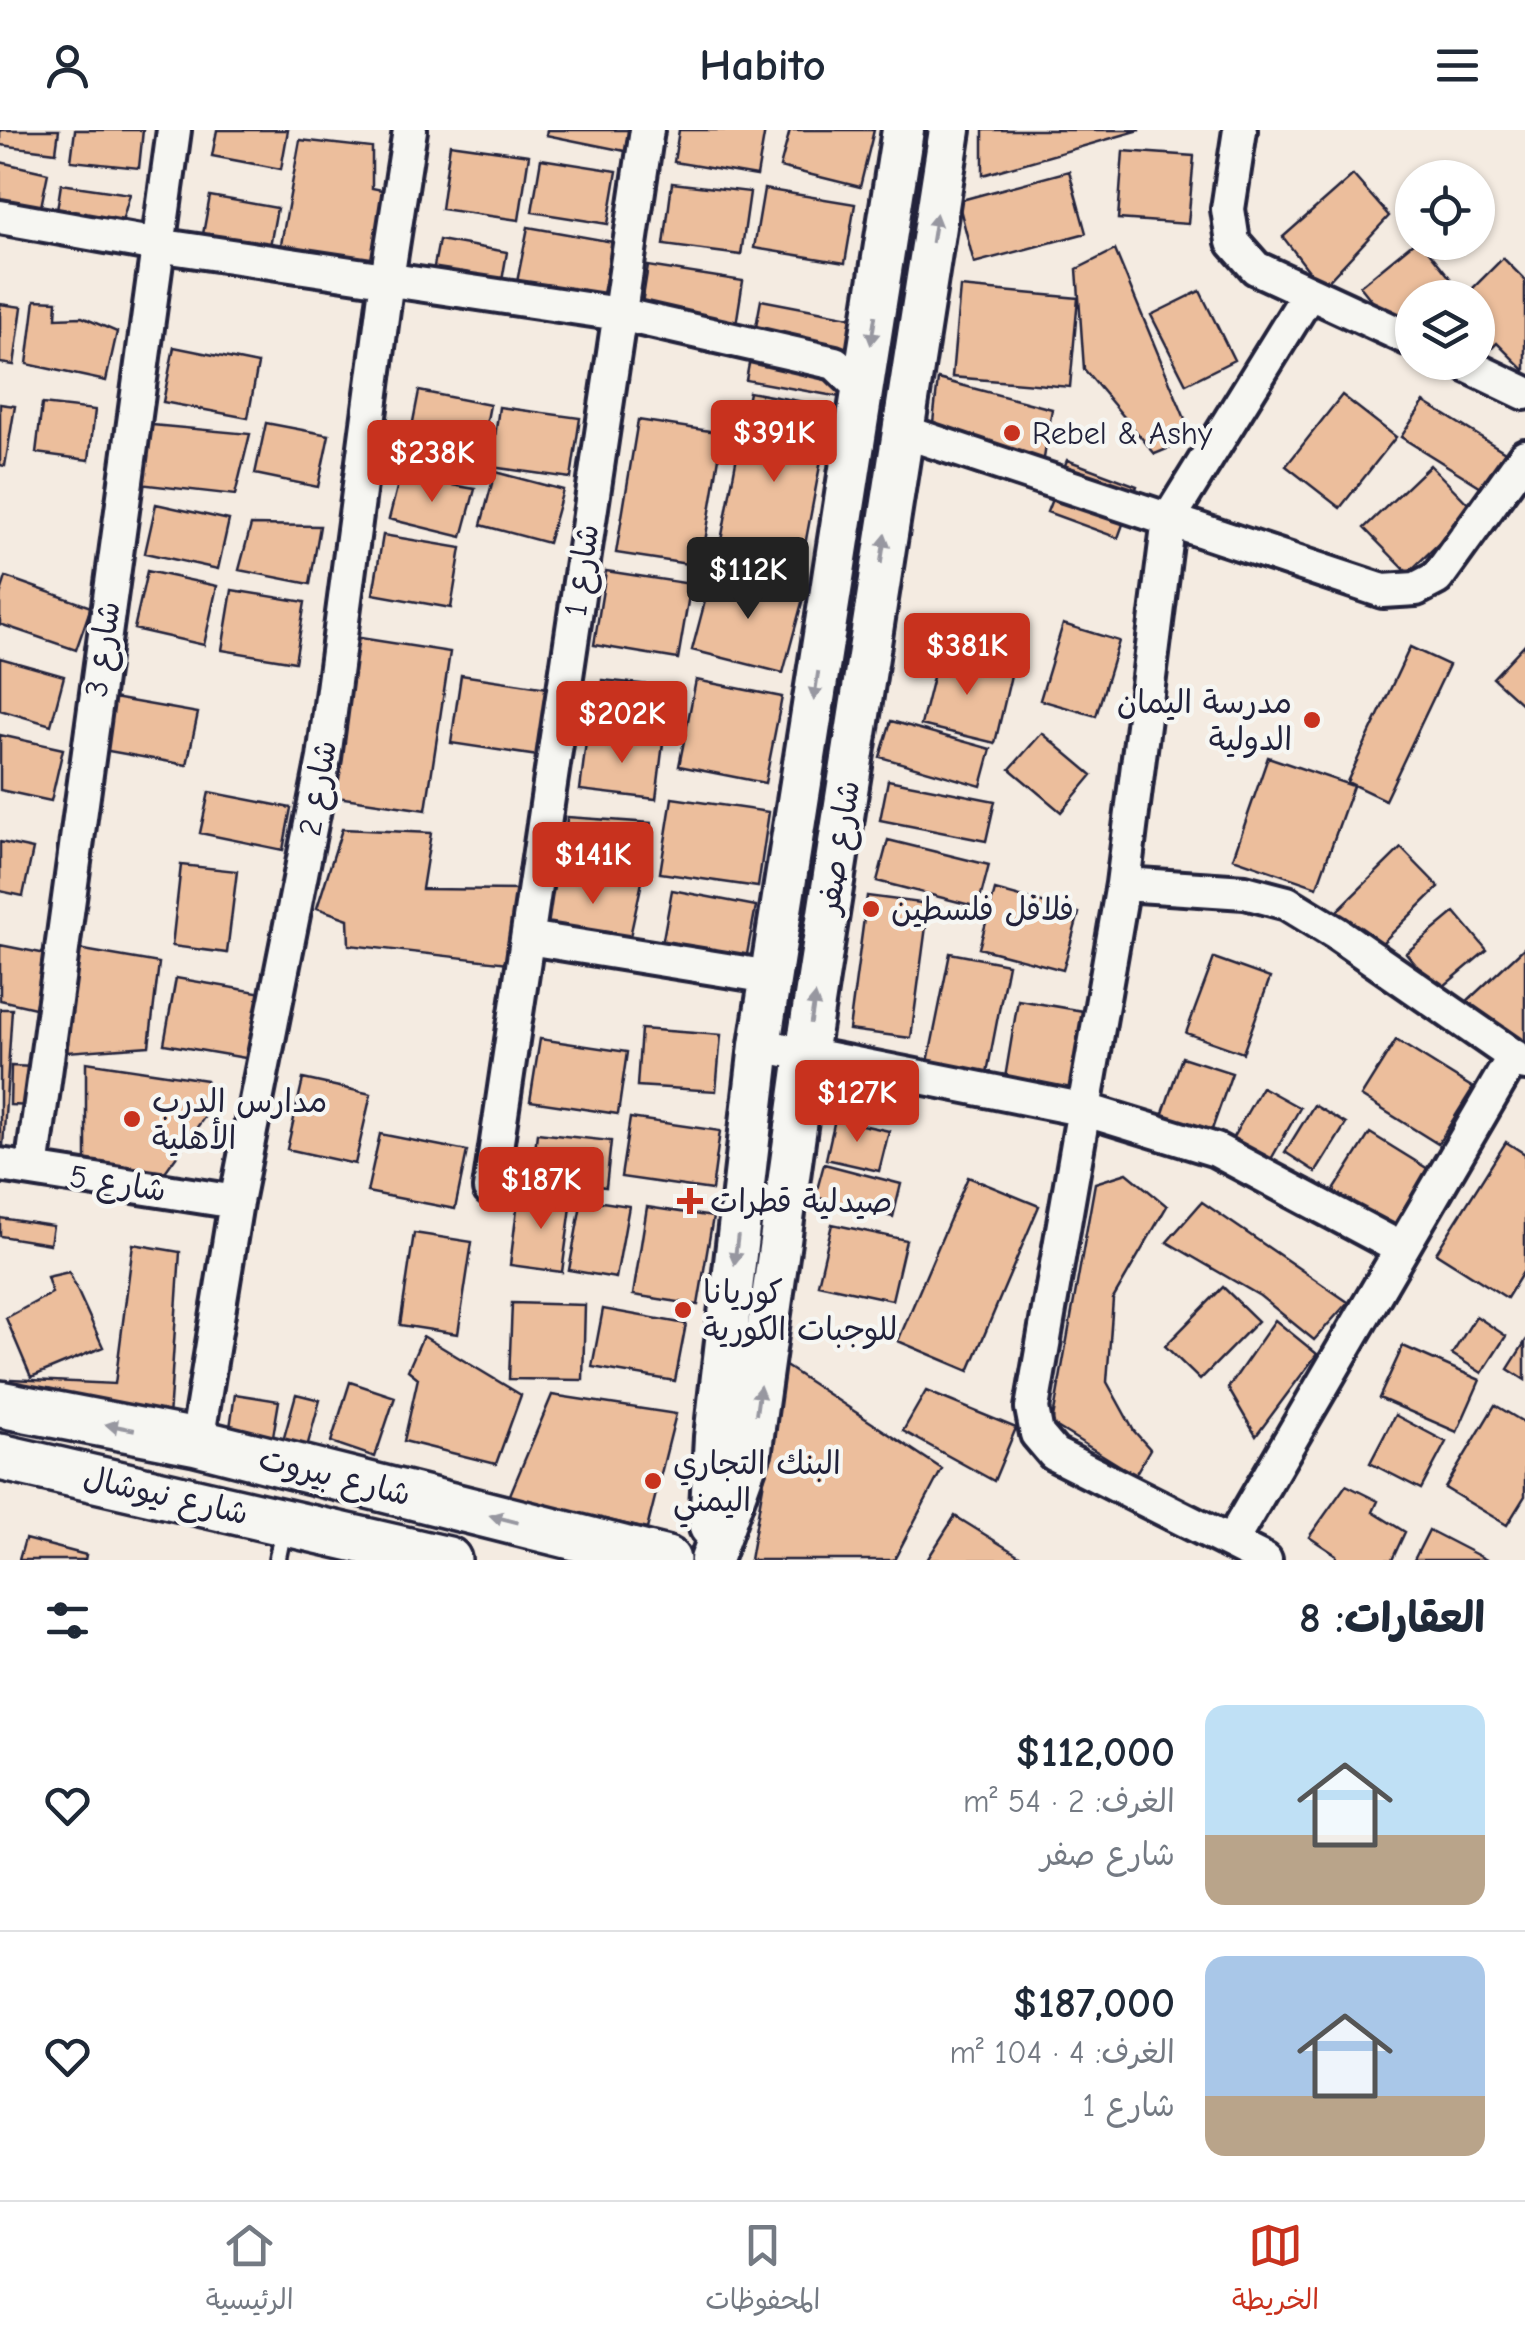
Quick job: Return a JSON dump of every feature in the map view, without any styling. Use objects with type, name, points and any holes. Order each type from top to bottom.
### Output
[{"type":"main road","name":"شارع بيروت","points":[[0,1404],[196,1442],[667,1560]]},
{"type":"main road","name":"شارع نيوشال","points":[[0,1457],[281,1541],[448,1560]]},
{"type":"street","name":"شارع 3","points":[[16,1167],[174,130]]},
{"type":"street","name":"شارع 2","points":[[196,1442],[236,1202],[324,758],[386,279],[410,130]]},
{"type":"street","name":"شارع 1","points":[[490,1189],[646,130]]},
{"type":"street","name":"شارع صفر","points":[[710,1560],[715,1438],[760,1045],[903,130]]},
{"type":"street","name":"شارع صفر","points":[[710,1560],[751,1450],[806,1055],[950,130]]},
{"type":"street","points":[[1240,130],[1228,210],[1233,242],[1256,268],[1395,332]]},
{"type":"street","points":[[0,217],[157,245],[619,314],[835,363],[902,431],[1384,592],[1416,589],[1437,578],[1525,456]]},
{"type":"street","points":[[1265,1560],[1054,1454],[1036,1434],[1032,1408],[1123,884],[1169,519],[1309,292]]},
{"type":"street","points":[[1495,378],[1525,392]]},
{"type":"street","points":[[1123,884],[1245,892],[1286,903],[1520,1060],[1400,1248],[1232,1542]]},
{"type":"street","points":[[528,938],[770,977]]},
{"type":"street","points":[[760,1045],[1086,1110],[1216,1150],[1400,1248]]},
{"type":"street","name":"شارع 5","points":[[16,1167],[236,1202]]},
{"type":"building","points":[[0,130],[59,130],[56,152],[0,145]]},
{"type":"building","points":[[75,130],[143,130],[139,168],[71,161]]},
{"type":"building","points":[[217,130],[288,130],[281,169],[212,156]]},
{"type":"building","points":[[547,130],[630,130],[625,151],[546,135]]},
{"type":"building","points":[[679,130],[765,130],[757,176],[674,162]]},
{"type":"building","points":[[790,130],[874,130],[860,187],[780,167]]},
{"type":"building","points":[[983,130],[1140,130],[983,175]]},
{"type":"building","points":[[300,140],[372,148],[372,188],[392,192],[376,289],[276,272]]},
{"type":"building","points":[[450,144],[529,155],[519,220],[441,209]]},
{"type":"building","points":[[1123,151],[1194,156],[1188,224],[1118,219]]},
{"type":"building","points":[[541,159],[617,171],[608,224],[532,212]]},
{"type":"building","points":[[0,162],[48,173],[38,221],[0,213]]},
{"type":"building","points":[[1069,171],[1086,233],[974,263],[958,201]]},
{"type":"building","points":[[1353,175],[1389,216],[1322,288],[1283,237]]},
{"type":"building","points":[[672,183],[750,192],[741,255],[664,245]]},
{"type":"building","points":[[61,184],[130,194],[121,225],[54,230]]},
{"type":"building","points":[[764,189],[855,204],[845,263],[754,248]]},
{"type":"building","points":[[210,196],[277,208],[268,257],[201,245]]},
{"type":"building","points":[[528,227],[613,242],[601,304],[516,287]]},
{"type":"building","points":[[439,240],[507,252],[498,304],[429,293]]},
{"type":"building","points":[[1115,250],[1193,438],[1155,454],[1084,369],[1077,269]]},
{"type":"building","points":[[1395,257],[1436,260],[1451,279],[1395,280],[1392,326],[1360,286]]},
{"type":"building","points":[[1503,258],[1525,280],[1525,371],[1495,345],[1495,280],[1481,280]]},
{"type":"building","points":[[648,266],[743,281],[732,350],[637,335]]},
{"type":"building","points":[[960,287],[1078,298],[1070,387],[952,377]]},
{"type":"building","points":[[1200,291],[1234,360],[1186,384],[1151,315]]},
{"type":"building","points":[[35,300],[57,301],[56,318],[82,317],[117,332],[106,381],[27,364]]},
{"type":"building","points":[[761,300],[855,318],[840,397],[746,380]]},
{"type":"building","points":[[0,304],[22,307],[14,365],[0,363]]},
{"type":"building","points":[[174,347],[258,364],[248,418],[163,402]]},
{"type":"building","points":[[938,379],[1052,409],[1039,489],[929,457]]},
{"type":"building","points":[[419,391],[490,405],[475,481],[404,468]]},
{"type":"building","points":[[749,392],[831,407],[799,577],[717,562]]},
{"type":"building","points":[[1342,395],[1396,437],[1340,508],[1286,466]]},
{"type":"building","points":[[1424,402],[1505,452],[1483,488],[1401,437]]},
{"type":"building","points":[[0,404],[15,406],[5,466],[0,465]]},
{"type":"building","points":[[42,404],[95,410],[89,460],[36,453]]},
{"type":"building","points":[[499,407],[580,418],[571,478],[491,467]]},
{"type":"building","points":[[638,420],[723,433],[701,566],[616,553]]},
{"type":"building","points":[[266,423],[329,435],[318,487],[255,474]]},
{"type":"building","points":[[152,425],[250,434],[235,495],[139,484]]},
{"type":"building","points":[[1067,460],[1137,486],[1118,538],[1047,512]]},
{"type":"building","points":[[1430,465],[1474,510],[1408,573],[1364,528]]},
{"type":"building","points":[[495,472],[563,490],[548,543],[481,525]]},
{"type":"building","points":[[400,476],[475,489],[462,537],[389,519]]},
{"type":"building","points":[[156,504],[229,520],[218,569],[145,553]]},
{"type":"building","points":[[251,525],[320,526],[310,584],[239,570]]},
{"type":"building","points":[[383,535],[461,548],[451,608],[373,594]]},
{"type":"building","points":[[147,571],[217,586],[204,645],[134,629]]},
{"type":"building","points":[[606,571],[691,584],[678,659],[594,645]]},
{"type":"building","points":[[713,571],[804,595],[783,673],[692,650]]},
{"type":"building","points":[[6,577],[91,607],[76,650],[0,624],[0,595]]},
{"type":"building","points":[[232,590],[305,602],[295,662],[222,650]]},
{"type":"building","points":[[1063,624],[1119,641],[1096,716],[1040,700]]},
{"type":"building","points":[[354,637],[450,652],[426,810],[330,796]]},
{"type":"building","points":[[1525,644],[1525,707],[1493,678]]},
{"type":"building","points":[[1410,647],[1449,665],[1385,800],[1347,782]]},
{"type":"building","points":[[939,653],[1012,671],[995,743],[921,725]]},
{"type":"building","points":[[0,658],[64,676],[51,725],[0,710]]},
{"type":"building","points":[[461,675],[548,688],[538,756],[451,743]]},
{"type":"building","points":[[602,680],[680,688],[675,737],[597,728]]},
{"type":"building","points":[[696,680],[782,697],[765,783],[679,766]]},
{"type":"building","points":[[113,698],[198,713],[187,765],[103,750]]},
{"type":"building","points":[[891,721],[991,749],[981,786],[880,757]]},
{"type":"building","points":[[1042,733],[1092,775],[1061,812],[1010,769]]},
{"type":"building","points":[[587,734],[663,743],[656,799],[580,790]]},
{"type":"building","points":[[0,735],[63,749],[51,801],[0,790]]},
{"type":"building","points":[[1268,757],[1353,786],[1317,887],[1233,858]]},
{"type":"building","points":[[888,780],[995,801],[986,841],[880,820]]},
{"type":"building","points":[[209,792],[291,808],[283,850],[200,833]]},
{"type":"building","points":[[672,798],[769,812],[758,887],[660,873]]},
{"type":"building","points":[[567,817],[651,823],[649,865],[564,859]]},
{"type":"building","points":[[342,829],[431,833],[422,889],[524,890],[508,963],[349,945],[348,919],[317,908]]},
{"type":"building","points":[[888,840],[989,865],[978,907],[877,881]]},
{"type":"building","points":[[0,842],[33,849],[23,896],[0,891]]},
{"type":"building","points":[[1401,848],[1439,887],[1374,951],[1336,912]]},
{"type":"building","points":[[559,864],[642,882],[627,950],[544,932]]},
{"type":"building","points":[[181,865],[237,871],[227,953],[172,946]]},
{"type":"building","points":[[672,890],[756,906],[745,965],[661,950]]},
{"type":"building","points":[[995,890],[1079,913],[1063,970],[979,948]]},
{"type":"building","points":[[867,896],[929,904],[911,1038],[849,1030]]},
{"type":"building","points":[[1455,912],[1487,950],[1438,991],[1406,953]]},
{"type":"building","points":[[0,945],[46,954],[35,1008],[0,1000]]},
{"type":"building","points":[[1525,947],[1525,1048],[1464,1004]]},
{"type":"building","points":[[78,949],[159,963],[149,1046],[67,1052]]},
{"type":"building","points":[[950,953],[1008,964],[986,1078],[927,1067]]},
{"type":"building","points":[[1214,958],[1270,978],[1243,1053],[1186,1033]]},
{"type":"building","points":[[176,978],[269,994],[257,1060],[164,1044]]},
{"type":"building","points":[[1018,1000],[1083,1011],[1069,1095],[1004,1084]]},
{"type":"building","points":[[0,1009],[12,1009],[2,1162],[0,1162]]},
{"type":"building","points":[[641,1029],[721,1035],[716,1091],[637,1086]]},
{"type":"building","points":[[540,1039],[627,1052],[618,1114],[530,1101]]},
{"type":"building","points":[[1396,1040],[1473,1088],[1438,1144],[1361,1096]]},
{"type":"building","points":[[1182,1057],[1232,1073],[1209,1138],[1160,1122]]},
{"type":"building","points":[[86,1062],[206,1080],[218,1098],[160,1179],[86,1168]]},
{"type":"building","points":[[11,1066],[36,1067],[34,1106],[10,1105]]},
{"type":"building","points":[[303,1079],[371,1094],[355,1164],[287,1149]]},
{"type":"building","points":[[1262,1087],[1300,1108],[1270,1161],[1232,1139]]},
{"type":"building","points":[[1314,1105],[1346,1124],[1316,1172],[1285,1152]]},
{"type":"building","points":[[630,1118],[720,1131],[712,1190],[621,1177]]},
{"type":"building","points":[[835,1119],[889,1131],[879,1171],[826,1159]]},
{"type":"building","points":[[537,1133],[611,1141],[606,1187],[532,1178]]},
{"type":"building","points":[[1370,1133],[1428,1169],[1390,1231],[1331,1195]]},
{"type":"building","points":[[380,1134],[467,1151],[455,1209],[367,1192]]},
{"type":"building","points":[[1506,1142],[1525,1154],[1525,1269],[1507,1298],[1436,1253]]},
{"type":"building","points":[[824,1164],[901,1184],[893,1217],[815,1197]]},
{"type":"building","points":[[1127,1173],[1167,1206],[1113,1299],[1107,1382],[1134,1431],[1150,1449],[1135,1475],[1052,1424],[1095,1183]]},
{"type":"building","points":[[968,1177],[1039,1206],[969,1371],[898,1341]]},
{"type":"building","points":[[519,1193],[572,1200],[562,1272],[510,1265]]},
{"type":"building","points":[[582,1199],[629,1206],[616,1278],[569,1270]]},
{"type":"building","points":[[1202,1202],[1348,1302],[1314,1340],[1260,1296],[1167,1242]]},
{"type":"building","points":[[647,1207],[713,1217],[698,1305],[633,1295]]},
{"type":"building","points":[[0,1218],[53,1226],[50,1244],[0,1236]]},
{"type":"building","points":[[832,1224],[906,1240],[892,1300],[818,1284]]},
{"type":"building","points":[[414,1233],[472,1242],[458,1334],[400,1325]]},
{"type":"building","points":[[133,1244],[180,1252],[168,1433],[4,1399],[11,1379],[115,1384]]},
{"type":"building","points":[[69,1272],[103,1347],[31,1377],[6,1318],[52,1293],[47,1277]]},
{"type":"building","points":[[1223,1287],[1258,1321],[1200,1380],[1165,1346]]},
{"type":"building","points":[[512,1303],[585,1305],[583,1380],[509,1379]]},
{"type":"building","points":[[603,1309],[686,1324],[675,1381],[592,1367]]},
{"type":"building","points":[[1476,1316],[1506,1336],[1482,1373],[1452,1354]]},
{"type":"building","points":[[1275,1320],[1317,1354],[1256,1436],[1228,1388]]},
{"type":"building","points":[[423,1336],[521,1395],[496,1464],[404,1441],[418,1378],[408,1370]]},
{"type":"building","points":[[1525,1342],[1525,1380],[1508,1369]]},
{"type":"building","points":[[1403,1346],[1480,1380],[1457,1432],[1379,1398]]},
{"type":"building","points":[[784,1365],[942,1469],[894,1560],[750,1560]]},
{"type":"building","points":[[350,1382],[395,1397],[375,1457],[331,1442]]},
{"type":"building","points":[[926,1391],[1016,1428],[994,1481],[903,1431]]},
{"type":"building","points":[[235,1394],[279,1401],[271,1448],[228,1441]]},
{"type":"building","points":[[296,1394],[320,1400],[304,1458],[280,1452]]},
{"type":"building","points":[[552,1395],[676,1414],[647,1529],[509,1497]]},
{"type":"building","points":[[1495,1405],[1525,1423],[1525,1496],[1507,1525],[1445,1488]]},
{"type":"building","points":[[1395,1415],[1446,1442],[1421,1489],[1370,1463]]},
{"type":"building","points":[[1346,1485],[1378,1501],[1373,1512],[1405,1532],[1392,1560],[1336,1560],[1336,1555],[1309,1537]]},
{"type":"building","points":[[955,1516],[1026,1560],[927,1560]]},
{"type":"building","points":[[1429,1530],[1487,1560],[1414,1560]]},
{"type":"building","points":[[25,1539],[86,1555],[85,1560],[19,1560]]},
{"type":"place","name":"Rebel & Ashy","points":[[1012,433]]},
{"type":"place","name":"مدرسة اليمان الدولية","points":[[1312,720]]},
{"type":"place","name":"فلافل فلسطين","points":[[871,909]]},
{"type":"place","name":"مدارس الدرب الأهلية","points":[[132,1119]]},
{"type":"place","name":"صيدلية قطرات","points":[[690,1201]]},
{"type":"place","name":"كوريانا للوجبات الكورية","points":[[683,1310]]},
{"type":"place","name":"البنك التجاري اليمني","points":[[653,1481]]}]
